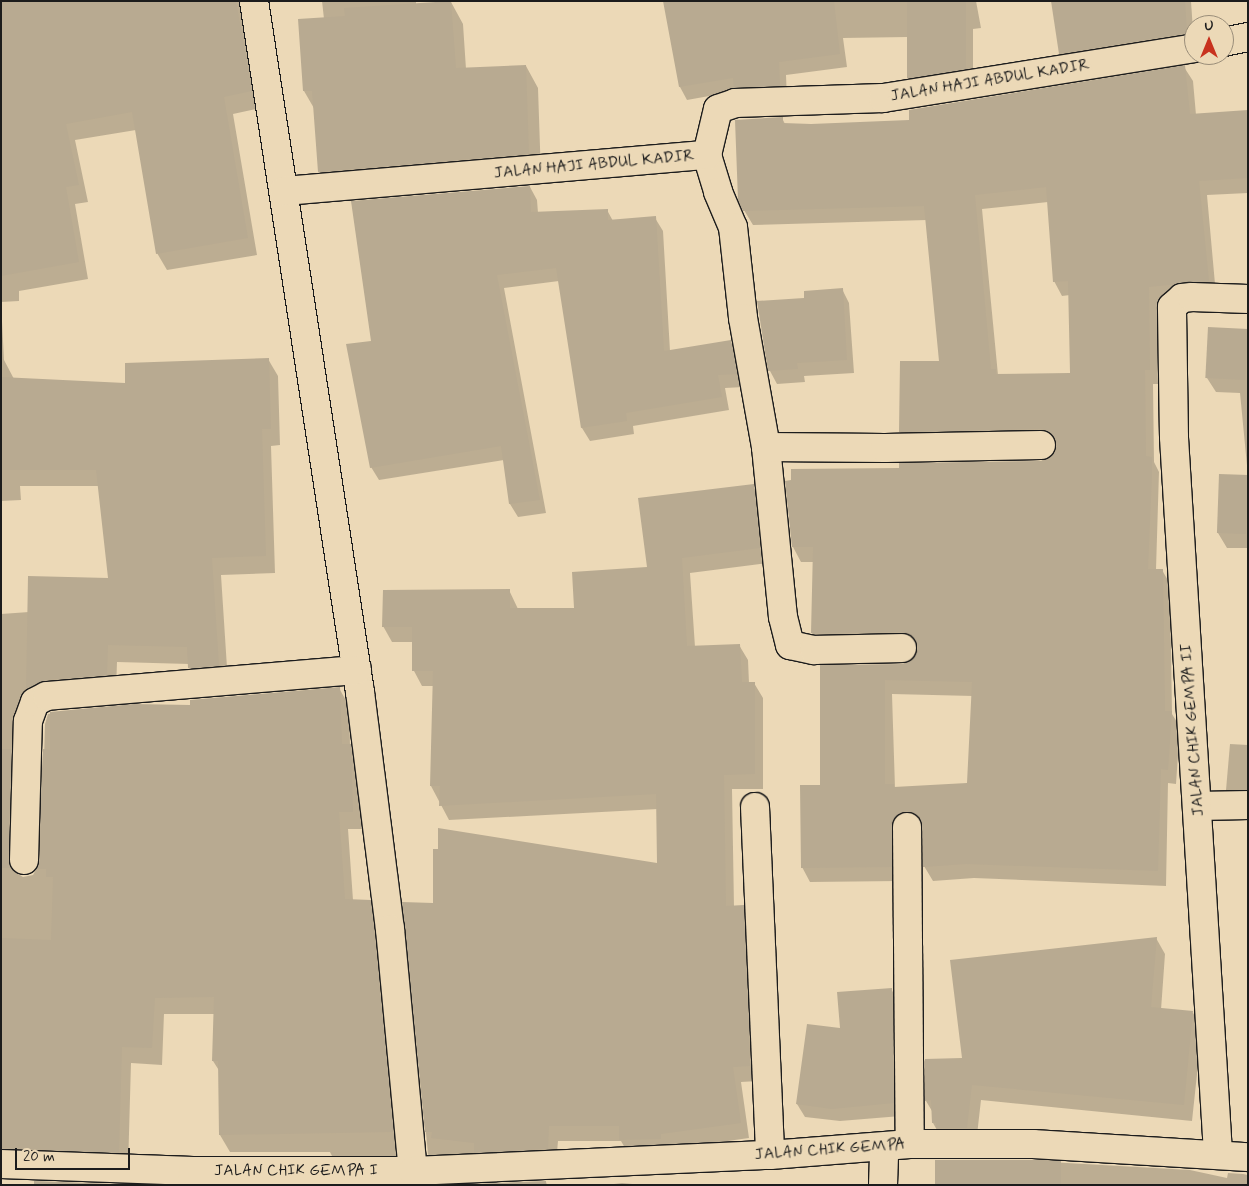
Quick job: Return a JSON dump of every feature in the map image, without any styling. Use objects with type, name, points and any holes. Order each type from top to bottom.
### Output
[{"type":"street","points":[[254,1],[356,670],[390,929],[413,1170]]},
{"type":"street","points":[[1234,40],[1248,37]]},
{"type":"street","name":"JALAN HAJI ABDUL KADIR","points":[[284,191],[707,155],[718,109],[735,103],[883,98],[1184,50]]},
{"type":"street","points":[[707,155],[718,192],[733,227],[743,318],[766,446],[783,616],[790,645],[814,650],[902,648]]},
{"type":"street","name":"JALAN CHIK GEMPA II","points":[[1218,1153],[1174,437],[1172,307],[1182,298],[1248,299]]},
{"type":"street","points":[[766,446],[885,448],[1041,445]]},
{"type":"street","points":[[24,860],[28,721],[34,702],[47,696],[356,670]]},
{"type":"street","points":[[1198,806],[1248,805]]},
{"type":"street","points":[[755,807],[770,1155]]},
{"type":"street","points":[[883,1185],[897,1146],[907,827]]},
{"type":"street","name":"JALAN CHIK GEMPA","points":[[413,1170],[770,1155],[897,1146],[1033,1144],[1218,1153],[1248,1157]]},
{"type":"street","name":"JALAN CHIK GEMPA I","points":[[1,1164],[193,1178],[413,1170]]},
{"type":"building","points":[[1,1],[236,1],[252,91],[224,97],[248,238],[156,254],[132,112],[66,124],[79,185],[66,187],[79,262],[1,276]]},
{"type":"building","points":[[451,1],[456,68],[526,65],[529,154],[318,172],[312,91],[303,91],[298,19],[345,16],[344,8]]},
{"type":"building","points":[[663,1],[834,1],[840,54],[779,62],[780,86],[734,88],[733,78],[679,87]]},
{"type":"building","points":[[907,1],[966,1],[966,78],[907,78]]},
{"type":"building","points":[[1051,1],[1185,1],[1184,33],[1059,54]]},
{"type":"building","points":[[1185,65],[1190,114],[1248,110],[1248,178],[1199,181],[1209,281],[1149,287],[1150,370],[1145,370],[1146,456],[1152,457],[1148,569],[1163,569],[1165,711],[1172,711],[1168,770],[1161,769],[1158,871],[966,864],[923,867],[921,820],[907,811],[893,820],[892,867],[801,868],[800,785],[820,785],[820,665],[903,664],[915,656],[918,647],[915,640],[902,632],[811,633],[813,547],[792,547],[785,481],[791,480],[791,469],[899,468],[899,463],[1041,461],[1054,453],[1057,444],[1049,432],[1041,429],[899,432],[900,361],[939,361],[924,206],[743,211],[738,200],[735,120],[783,117],[783,123],[811,124],[909,120],[909,110]],"holes":[[[1046,187],[1053,282],[1068,281],[1070,373],[996,374],[996,369],[991,369],[975,195]],[[885,680],[972,682],[967,783],[894,787],[894,784],[885,784]]]},
{"type":"building","points":[[530,186],[531,212],[608,209],[608,220],[656,216],[664,351],[731,340],[737,374],[718,375],[722,397],[626,413],[627,421],[581,428],[556,268],[497,275],[540,500],[509,504],[501,446],[370,468],[346,344],[371,341],[351,201]]},
{"type":"building","points":[[843,288],[847,360],[797,363],[798,369],[768,371],[757,301],[804,298],[804,291]]},
{"type":"building","points":[[1208,327],[1248,329],[1245,380],[1205,378]]},
{"type":"building","points":[[269,358],[271,429],[262,429],[266,556],[212,558],[219,666],[188,668],[187,647],[108,645],[107,675],[45,680],[26,691],[28,576],[108,578],[96,470],[1,470],[1,377],[125,383],[125,363]]},
{"type":"building","points":[[1219,474],[1248,475],[1246,534],[1217,533]]},
{"type":"building","points":[[754,484],[760,548],[682,558],[687,646],[740,644],[742,682],[755,682],[755,774],[724,775],[726,906],[744,905],[750,1066],[733,1067],[741,1123],[661,1134],[661,1139],[619,1140],[619,1126],[549,1126],[548,1149],[474,1153],[474,1143],[431,1138],[432,1132],[425,1132],[402,902],[433,903],[433,849],[438,849],[438,828],[657,863],[656,794],[439,806],[440,786],[430,786],[433,671],[412,671],[412,627],[382,627],[383,590],[510,589],[510,608],[574,608],[572,572],[647,567],[638,498]]},
{"type":"building","points":[[340,687],[342,744],[351,744],[353,812],[339,812],[345,899],[371,900],[394,1132],[219,1135],[218,1061],[212,1061],[214,997],[155,998],[152,1048],[122,1047],[119,1153],[1,1148],[1,938],[51,940],[53,877],[46,877],[46,869],[37,869],[43,749],[50,750],[50,712],[133,704],[190,705],[190,700]]},
{"type":"building","points":[[1,749],[12,749],[8,860],[11,868],[1,868]]},
{"type":"building","points":[[1157,937],[1151,1007],[1193,1011],[1184,1105],[972,1085],[967,1128],[936,1128],[936,1123],[932,1123],[931,1100],[925,1101],[925,1059],[962,1058],[950,960]]},
{"type":"building","points":[[892,988],[894,1103],[832,1109],[796,1104],[807,1024],[840,1028],[837,992]]},
{"type":"building","points":[[935,1160],[1061,1160],[1061,1185],[935,1185]]},
{"type":"building","points":[[34,1181],[118,1184],[34,1185]]},
{"type":"building","points":[[546,1181],[546,1185],[475,1185],[475,1184]]}]
